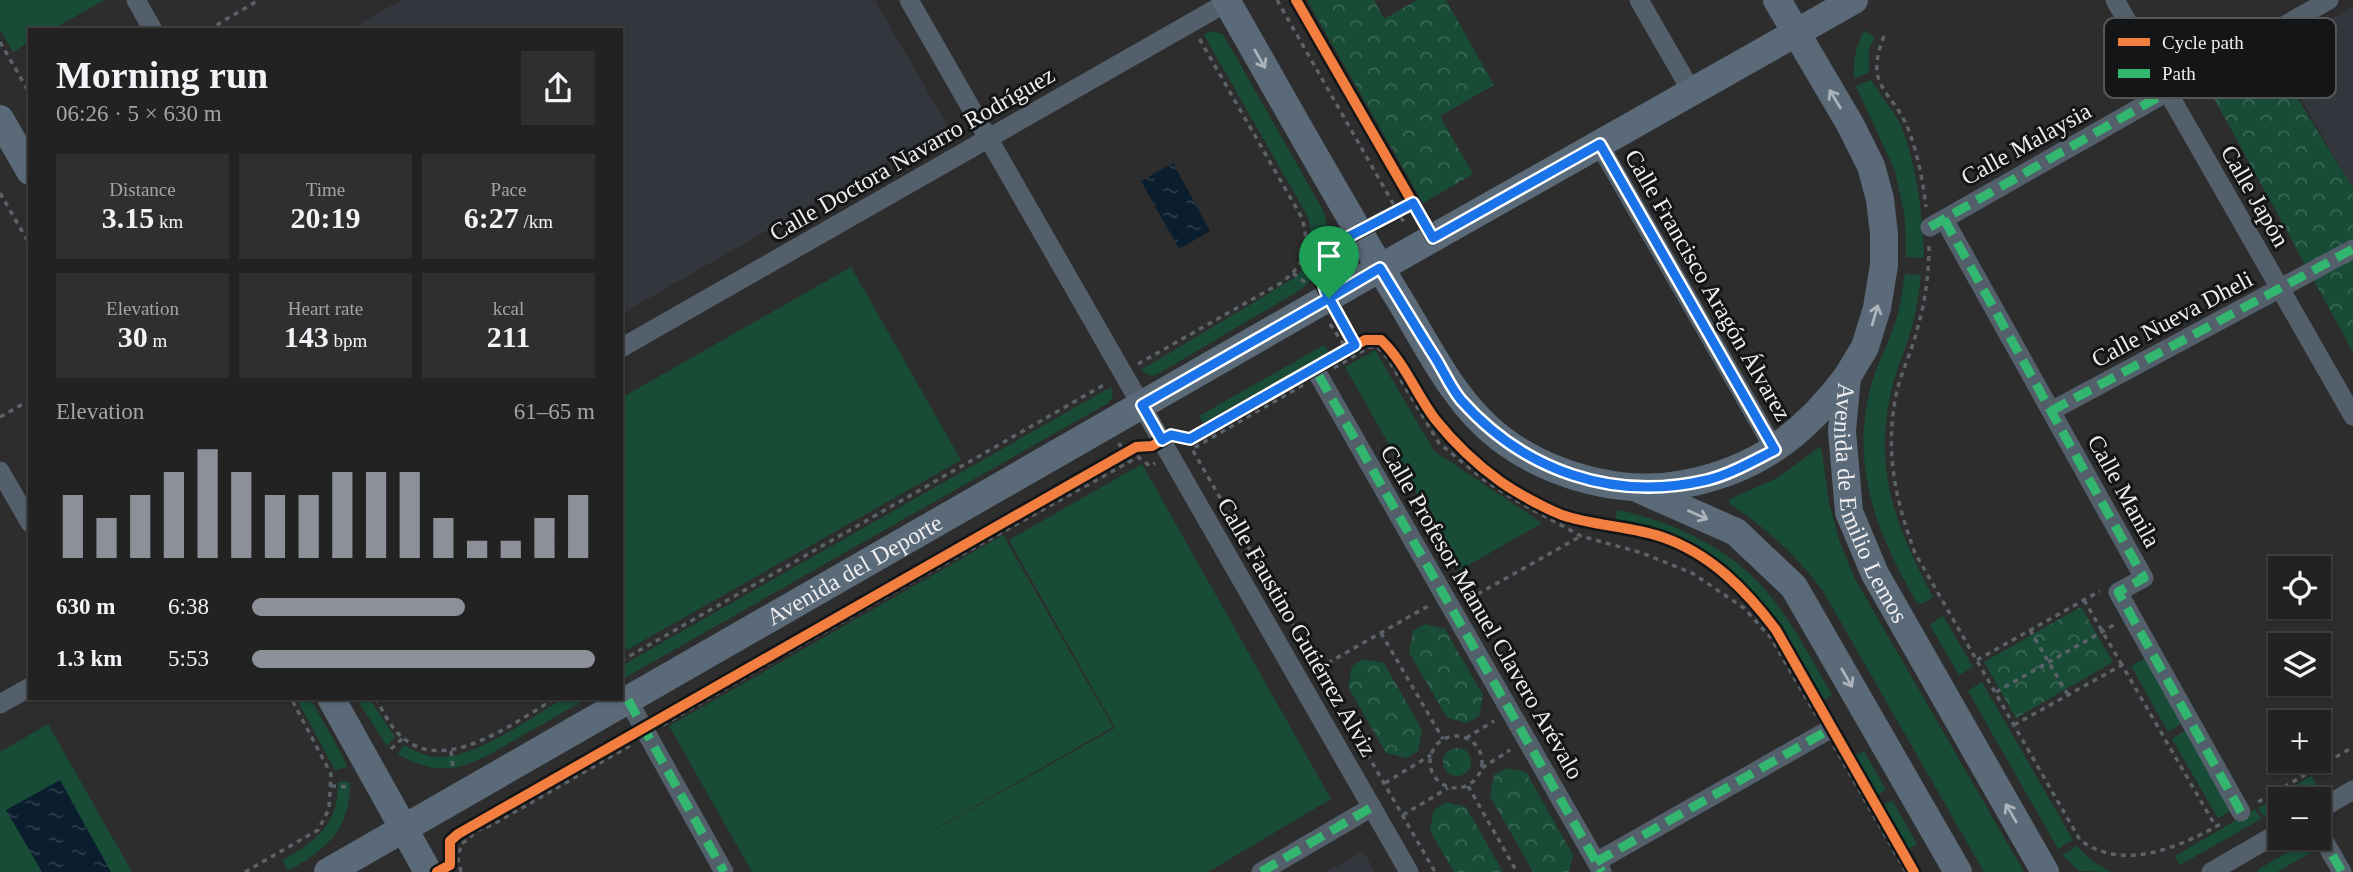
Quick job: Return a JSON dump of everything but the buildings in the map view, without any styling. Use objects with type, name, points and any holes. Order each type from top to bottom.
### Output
[{"type":"street","points":[[136,0],[152,28]]},
{"type":"street","name":"Calle Faustino Gutiérrez Alviz","points":[[909,0],[1409,872]]},
{"type":"street","points":[[1639,0],[1692,92]]},
{"type":"street","name":"Avenida de Emilio Lemos","points":[[1777,0],[1850,124],[1871,166],[1880,199],[1884,265],[1877,308],[1864,347],[1847,377],[1842,431],[1849,512],[1875,574],[2045,872]]},
{"type":"street","name":"Avenida del Deporte","points":[[328,872],[1380,268],[1854,0]]},
{"type":"street","name":"Calle Japón","points":[[2115,0],[2125,18]]},
{"type":"street","name":"Calle Malaysia","points":[[2297,18],[2329,0]]},
{"type":"street","points":[[1228,1],[1359,232],[1459,398],[1499,437],[1524,454],[1572,475],[1635,487],[1674,486],[1709,479],[1744,466],[1775,450],[1828,403],[1847,377]]},
{"type":"street","name":"Calle Doctora Navarro Rodríguez","points":[[623,347],[1228,1]]},
{"type":"street","name":"Calle Malaysia","points":[[1937,223],[2156,98]]},
{"type":"street","name":"Calle Japón","points":[[2170,98],[2353,416]]},
{"type":"street","points":[[0,119],[28,168]]},
{"type":"street","name":"Calle Francisco Aragón Álvarez","points":[[1600,144],[1775,450]]},
{"type":"street","name":"Calle Manila","points":[[1937,223],[2051,411],[2144,578],[2118,592],[2241,812]]},
{"type":"street","name":"Calle Nueva Dheli","points":[[2051,411],[2353,249]]},
{"type":"street","name":"Calle Profesor Manuel Clavero Arévalo","points":[[1315,371],[1599,867]]},
{"type":"street","points":[[0,471],[28,520]]},
{"type":"street","points":[[1635,487],[1736,531],[1794,587],[1958,872]]},
{"type":"street","points":[[0,704],[28,688]]},
{"type":"street","points":[[332,700],[404,828],[437,870]]},
{"type":"street","points":[[628,700],[723,872]]},
{"type":"street","points":[[1599,867],[1829,729]]},
{"type":"street","points":[[2331,803],[2353,790]]},
{"type":"street","points":[[1261,872],[1372,807]]},
{"type":"street","points":[[2211,872],[2268,839]]},
{"type":"street","points":[[2329,850],[2342,872]]},
{"type":"path","points":[[211,28],[259,0]]},
{"type":"path","points":[[1277,0],[1402,209],[1409,230]]},
{"type":"path","points":[[1138,365],[1281,283],[1302,261],[1308,242],[1302,218],[1190,23]]},
{"type":"path","points":[[1884,36],[1876,56],[1877,75],[1909,131],[1923,188],[1937,223],[1917,332],[1897,392],[1892,425],[1895,487],[1900,513],[1915,553],[2080,840],[2096,857]]},
{"type":"path","points":[[0,42],[28,91]]},
{"type":"path","points":[[0,193],[28,242]]},
{"type":"path","points":[[1359,232],[1402,209]]},
{"type":"path","points":[[1293,273],[1322,302],[1349,345]]},
{"type":"path","points":[[1322,302],[1349,345]]},
{"type":"path","points":[[1435,872],[1192,449],[1315,371],[1349,345],[1365,340],[1381,340],[1396,353],[1439,443],[1494,486],[1581,536],[1643,554],[1692,573],[1744,608],[1771,638],[1914,872]]},
{"type":"path","points":[[461,872],[458,859],[461,844],[475,831],[492,825],[646,731],[1136,447],[1152,446],[1171,435],[1190,439],[1315,371],[1377,346],[1402,364],[1442,427]]},
{"type":"path","points":[[623,660],[1108,382]]},
{"type":"path","points":[[1089,393],[1094,400]]},
{"type":"path","points":[[0,417],[28,401]]},
{"type":"path","points":[[1450,436],[1466,455],[1503,483],[1563,515]]},
{"type":"path","points":[[788,653],[925,574],[1124,453],[1138,457],[1150,466]]},
{"type":"path","points":[[1318,669],[1381,633],[1581,536]]},
{"type":"path","points":[[1977,660],[2106,588]]},
{"type":"path","points":[[1751,598],[1776,630],[1906,872]]},
{"type":"path","points":[[2084,600],[2216,827]]},
{"type":"path","points":[[1995,692],[2131,615]]},
{"type":"path","points":[[2030,630],[2068,695]]},
{"type":"path","points":[[1381,633],[1443,739]]},
{"type":"path","points":[[437,870],[450,865],[450,841],[458,834],[772,662]]},
{"type":"path","points":[[2014,725],[2122,665]]},
{"type":"path","points":[[244,872],[318,830],[329,808],[331,775],[292,700]]},
{"type":"path","points":[[377,700],[403,738],[416,746],[435,752],[450,751],[472,744],[552,700]]},
{"type":"path","points":[[1466,738],[1510,711]]},
{"type":"path","points":[[1454,736],[1466,738],[1475,745],[1481,755],[1482,768],[1468,786],[1448,788],[1432,775],[1430,755],[1443,739],[1454,736]]},
{"type":"path","points":[[391,749],[403,738]]},
{"type":"path","points":[[1482,768],[1527,740]]},
{"type":"path","points":[[2162,858],[2353,747]]},
{"type":"path","points":[[450,751],[453,768]]},
{"type":"path","points":[[1384,783],[1430,755]]},
{"type":"path","points":[[330,786],[349,787]]},
{"type":"path","points":[[1468,786],[1517,872]]},
{"type":"path","points":[[1403,815],[1448,788]]},
{"type":"shaded area","points":[[401,0],[875,0],[948,127],[623,313],[623,28],[352,28]]},
{"type":"shaded area","points":[[2353,6],[2353,189],[2301,98],[2336,98],[2336,18],[2332,18]]},
{"type":"shaded area","points":[[1363,851],[1375,872],[1326,872]]},
{"type":"green space","points":[[0,0],[104,0],[55,28],[28,28],[28,43],[13,52],[0,30]]},
{"type":"green space","points":[[1307,0],[1374,0],[1384,19],[1417,0],[1446,0],[1494,85],[1440,116],[1473,174],[1423,203]]},
{"type":"green space","points":[[1864,30],[1875,38],[1869,49],[1869,72],[1854,79],[1856,54]]},
{"type":"green space","points":[[1211,31],[1223,34],[1323,210],[1328,232],[1327,243],[1322,263],[1302,289],[1156,375],[1150,376],[1141,370],[1296,277],[1310,255],[1312,234],[1308,217],[1204,35]]},
{"type":"green space","points":[[1871,80],[1904,133],[1914,168],[1924,258],[1906,257],[1905,218],[1895,171],[1856,86]]},
{"type":"green space","points":[[2214,98],[2297,98],[2353,188],[2353,352]]},
{"type":"green space","points":[[851,267],[961,460],[627,650],[623,643],[623,397]]},
{"type":"green space","points":[[1905,274],[1921,275],[1912,326],[1892,388],[1885,445],[1886,472],[1898,522],[1933,597],[1922,604],[1917,603],[1889,550],[1870,497],[1865,470],[1866,412],[1872,382],[1894,325]]},
{"type":"green space","points":[[1324,345],[1330,354],[1205,426],[1199,416]]},
{"type":"green space","points":[[1375,350],[1434,451],[1542,523],[1460,570],[1345,367]]},
{"type":"green space","points":[[1111,387],[1113,396],[1108,403],[623,679],[623,665]]},
{"type":"green space","points":[[1821,446],[1829,503],[1840,543],[1854,577],[2024,872],[1984,872],[1823,591],[1780,543],[1729,503],[1730,499],[1777,478]]},
{"type":"green space","points":[[1142,464],[1331,799],[1208,872],[752,872],[669,726],[1003,535],[1113,727],[876,863],[1115,728],[1009,540]]},
{"type":"green space","points":[[1617,510],[1684,531],[1725,554],[1743,568],[1761,585],[1784,614],[1832,695],[1821,701],[1763,607],[1742,583],[1718,562],[1689,545],[1655,531],[1615,521]]},
{"type":"green space","points":[[2081,607],[2113,662],[2016,718],[1984,662]]},
{"type":"green space","points":[[1943,616],[1973,667],[1959,675],[1931,627],[1932,623]]},
{"type":"green space","points":[[1425,624],[1445,629],[1483,695],[1479,716],[1467,723],[1447,718],[1409,652],[1413,631]]},
{"type":"green space","points":[[2145,658],[2183,722],[2168,732],[2131,666]]},
{"type":"green space","points":[[1364,659],[1384,663],[1422,730],[1418,751],[1407,758],[1386,753],[1348,687],[1352,666]]},
{"type":"green space","points":[[1982,682],[2073,840],[2058,849],[1968,691]]},
{"type":"green space","points":[[297,700],[311,700],[341,753],[347,767],[335,770]]},
{"type":"green space","points":[[357,700],[370,700],[395,737],[387,746]]},
{"type":"green space","points":[[561,700],[580,700],[579,703],[474,762],[446,768],[431,767],[415,763],[398,754],[404,745],[435,757],[454,756],[504,735]]},
{"type":"green space","points":[[48,724],[132,872],[0,872],[0,752]]},
{"type":"green space","points":[[2188,729],[2233,809],[2218,818],[2172,739]]},
{"type":"green space","points":[[1457,748],[1467,752],[1471,762],[1467,772],[1457,776],[1447,772],[1443,762],[1447,752]]},
{"type":"green space","points":[[1864,751],[1886,790],[1876,796],[1854,757]]},
{"type":"green space","points":[[1506,768],[1526,772],[1573,855],[1569,872],[1533,872],[1490,796],[1494,775]]},
{"type":"green space","points":[[2311,776],[2317,786],[2315,787],[2293,787]]},
{"type":"green space","points":[[338,782],[350,782],[349,799],[341,825],[325,846],[288,871],[282,860],[314,839],[329,821],[337,797]]},
{"type":"green space","points":[[1892,800],[1917,844],[1907,850],[1882,806]]},
{"type":"green space","points":[[1446,802],[1466,807],[1503,872],[1454,872],[1430,831],[1434,810]]},
{"type":"green space","points":[[2268,802],[2268,815],[2264,817],[2258,808]]},
{"type":"green space","points":[[2255,809],[2261,819],[2180,865],[2175,856]]},
{"type":"green space","points":[[2077,846],[2092,861],[2110,872],[2079,871],[2062,855]]},
{"type":"green space","points":[[2292,850],[2315,850],[2277,872],[2257,870]]},
{"type":"water","points":[[1173,163],[1210,231],[1179,249],[1141,181]]},
{"type":"water","points":[[60,780],[111,872],[42,872],[6,810]]},
{"type":"marked path","points":[[1930,227],[2156,98]]},
{"type":"marked path","points":[[1599,144],[1775,450]]},
{"type":"marked path","points":[[1944,219],[2144,578],[2118,592],[2241,812]]},
{"type":"marked path","points":[[2051,411],[2353,249]]},
{"type":"marked path","points":[[1319,376],[1602,872]]},
{"type":"marked path","points":[[628,700],[724,872]]},
{"type":"marked path","points":[[1596,862],[1825,732]]},
{"type":"marked path","points":[[1261,872],[1372,807]]},
{"type":"marked path","points":[[2329,850],[2342,872]]},
{"type":"cycle path","points":[[1296,0],[1433,238]]},
{"type":"cycle path","points":[[1355,345],[1322,285],[1330,261],[1330,247],[1413,203]]},
{"type":"cycle path","points":[[437,872],[450,865],[450,841],[458,834],[1136,447],[1152,446],[1171,435],[1190,439],[1365,340],[1381,340],[1397,359],[1442,428],[1474,460],[1507,486],[1562,515],[1650,533],[1680,544],[1712,563],[1740,587],[1776,630],[1914,872]]},
{"type":"route","points":[[1329,298],[1142,405],[1162,440],[1171,435],[1190,439],[1355,345],[1329,298],[1380,268],[1459,398],[1499,437],[1548,466],[1604,483],[1635,487],[1674,486],[1709,479],[1744,466],[1775,450],[1600,144],[1433,238],[1413,203],[1329,247],[1330,261],[1322,280],[1329,298]]}]
